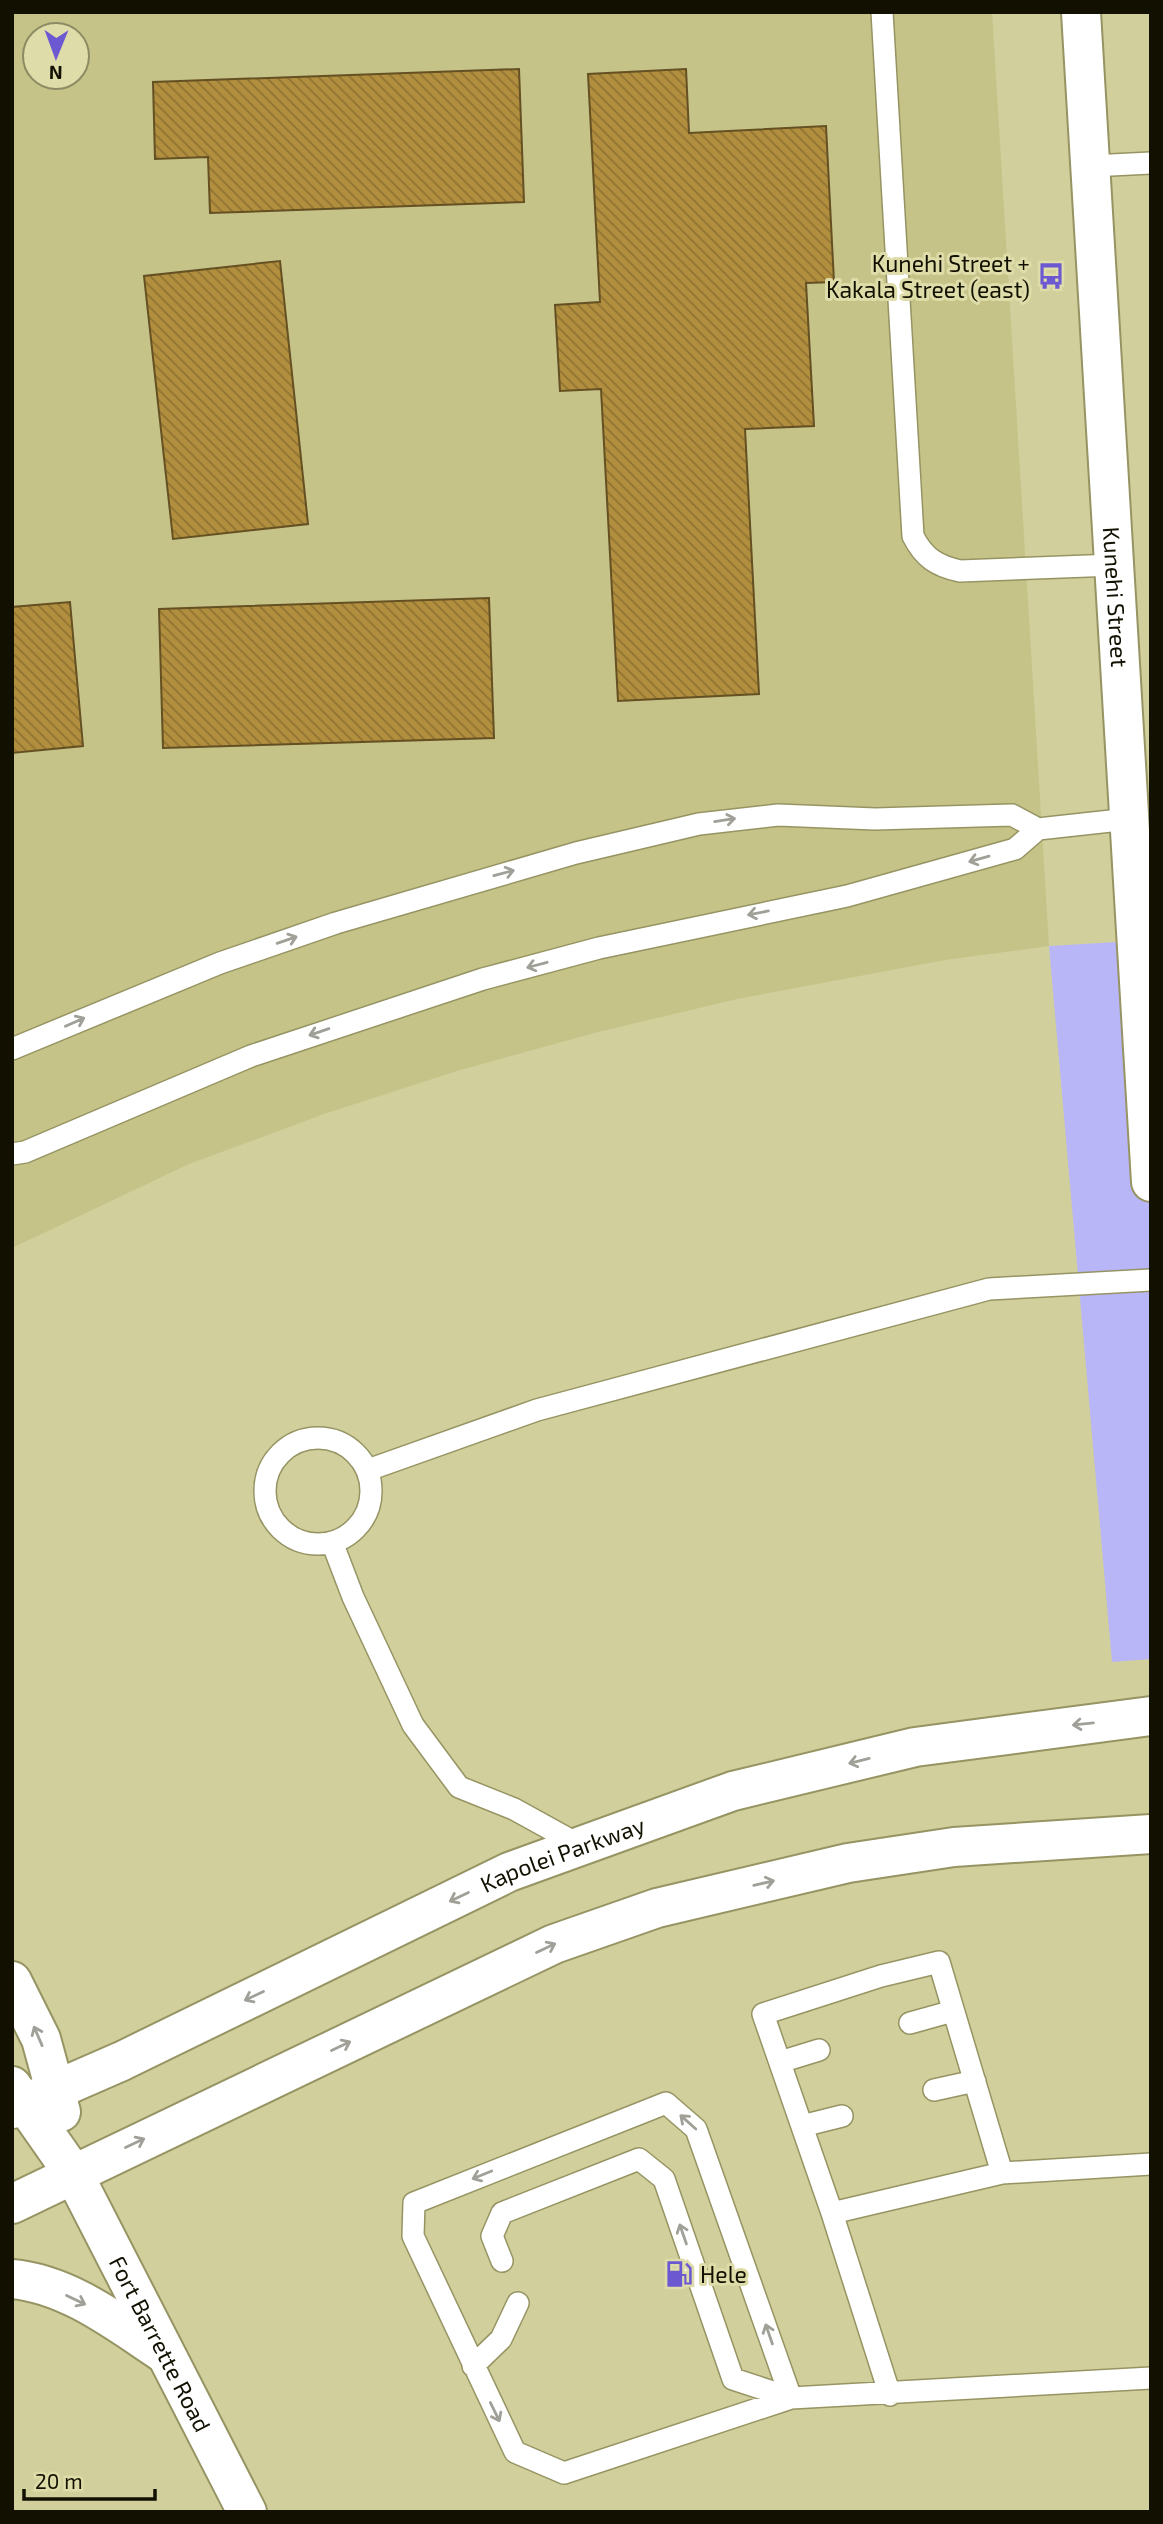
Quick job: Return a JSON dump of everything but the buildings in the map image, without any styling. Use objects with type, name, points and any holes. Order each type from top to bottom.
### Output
[{"type":"main road","name":"Kunehi Street","points":[[1081,12],[1129,819],[1145,982],[1151,1182]]},
{"type":"main road","name":"Kapolei Parkway","points":[[16,2100],[57,2088],[122,2061],[509,1872],[733,1791],[915,1747],[1151,1716]]},
{"type":"main road","points":[[12,2204],[554,1944],[657,1908],[862,1861],[954,1847],[1151,1834]]},
{"type":"main road","name":"Fort Barrette Road","points":[[12,1981],[41,2039],[57,2088],[74,2173]]},
{"type":"main road","name":"Fort Barrette Road","points":[[16,2100],[74,2173],[247,2512]]},
{"type":"main road","points":[[12,2279],[38,2281],[103,2313],[167,2356]]},
{"type":"lane","points":[[882,12],[913,537],[928,558],[943,567],[960,571],[1114,565]]},
{"type":"lane","points":[[1091,166],[1151,163]]},
{"type":"lane","points":[[12,1049],[207,968],[336,923],[576,853],[699,824],[778,815],[875,819],[1012,815],[1038,829],[1129,819]]},
{"type":"lane","points":[[12,1154],[25,1152],[137,1102],[251,1056],[366,1015],[599,948],[848,896],[1015,849],[1038,829]]},
{"type":"lane","points":[[368,1470],[537,1410],[989,1289],[1151,1280]]},
{"type":"lane","points":[[326,1438],[343,1444],[358,1455],[368,1470],[372,1488],[370,1506],[362,1522],[349,1535],[332,1542],[316,1544],[299,1541],[273,1519],[266,1504],[269,1471],[278,1456],[291,1445],[308,1439],[326,1438]]},
{"type":"lane","points":[[332,1542],[353,1597],[413,1725],[459,1787],[514,1809],[581,1846]]},
{"type":"lane","points":[[890,2395],[832,2213],[763,2014],[881,1976],[939,1962],[1002,2173]]},
{"type":"lane","points":[[910,2023],[953,2011]]},
{"type":"lane","points":[[780,2062],[819,2050]]},
{"type":"lane","points":[[934,2090],[975,2081]]},
{"type":"lane","points":[[791,2398],[696,2129],[666,2103],[414,2203],[413,2236],[515,2452],[564,2473],[791,2398],[890,2395],[1151,2378]]},
{"type":"lane","points":[[802,2126],[842,2116]]},
{"type":"lane","points":[[502,2261],[492,2236],[502,2213],[639,2159],[664,2179],[733,2379],[791,2398]]},
{"type":"lane","points":[[832,2213],[1002,2173],[1151,2164]]},
{"type":"lane","points":[[473,2366],[501,2339],[518,2303]]},
{"type":"shaded area","points":[[12,12],[992,12],[1049,946],[945,960],[737,999],[598,1032],[460,1070],[324,1114],[189,1164],[12,1248]]},
{"type":"shaded area","points":[[1151,940],[1151,1659],[1112,1662],[1049,946]]},
{"type":"place","name":"Kunehi Street + Kakala Street (east)","points":[[1051,276]]},
{"type":"place","name":"Hele","points":[[679,2274]]}]
